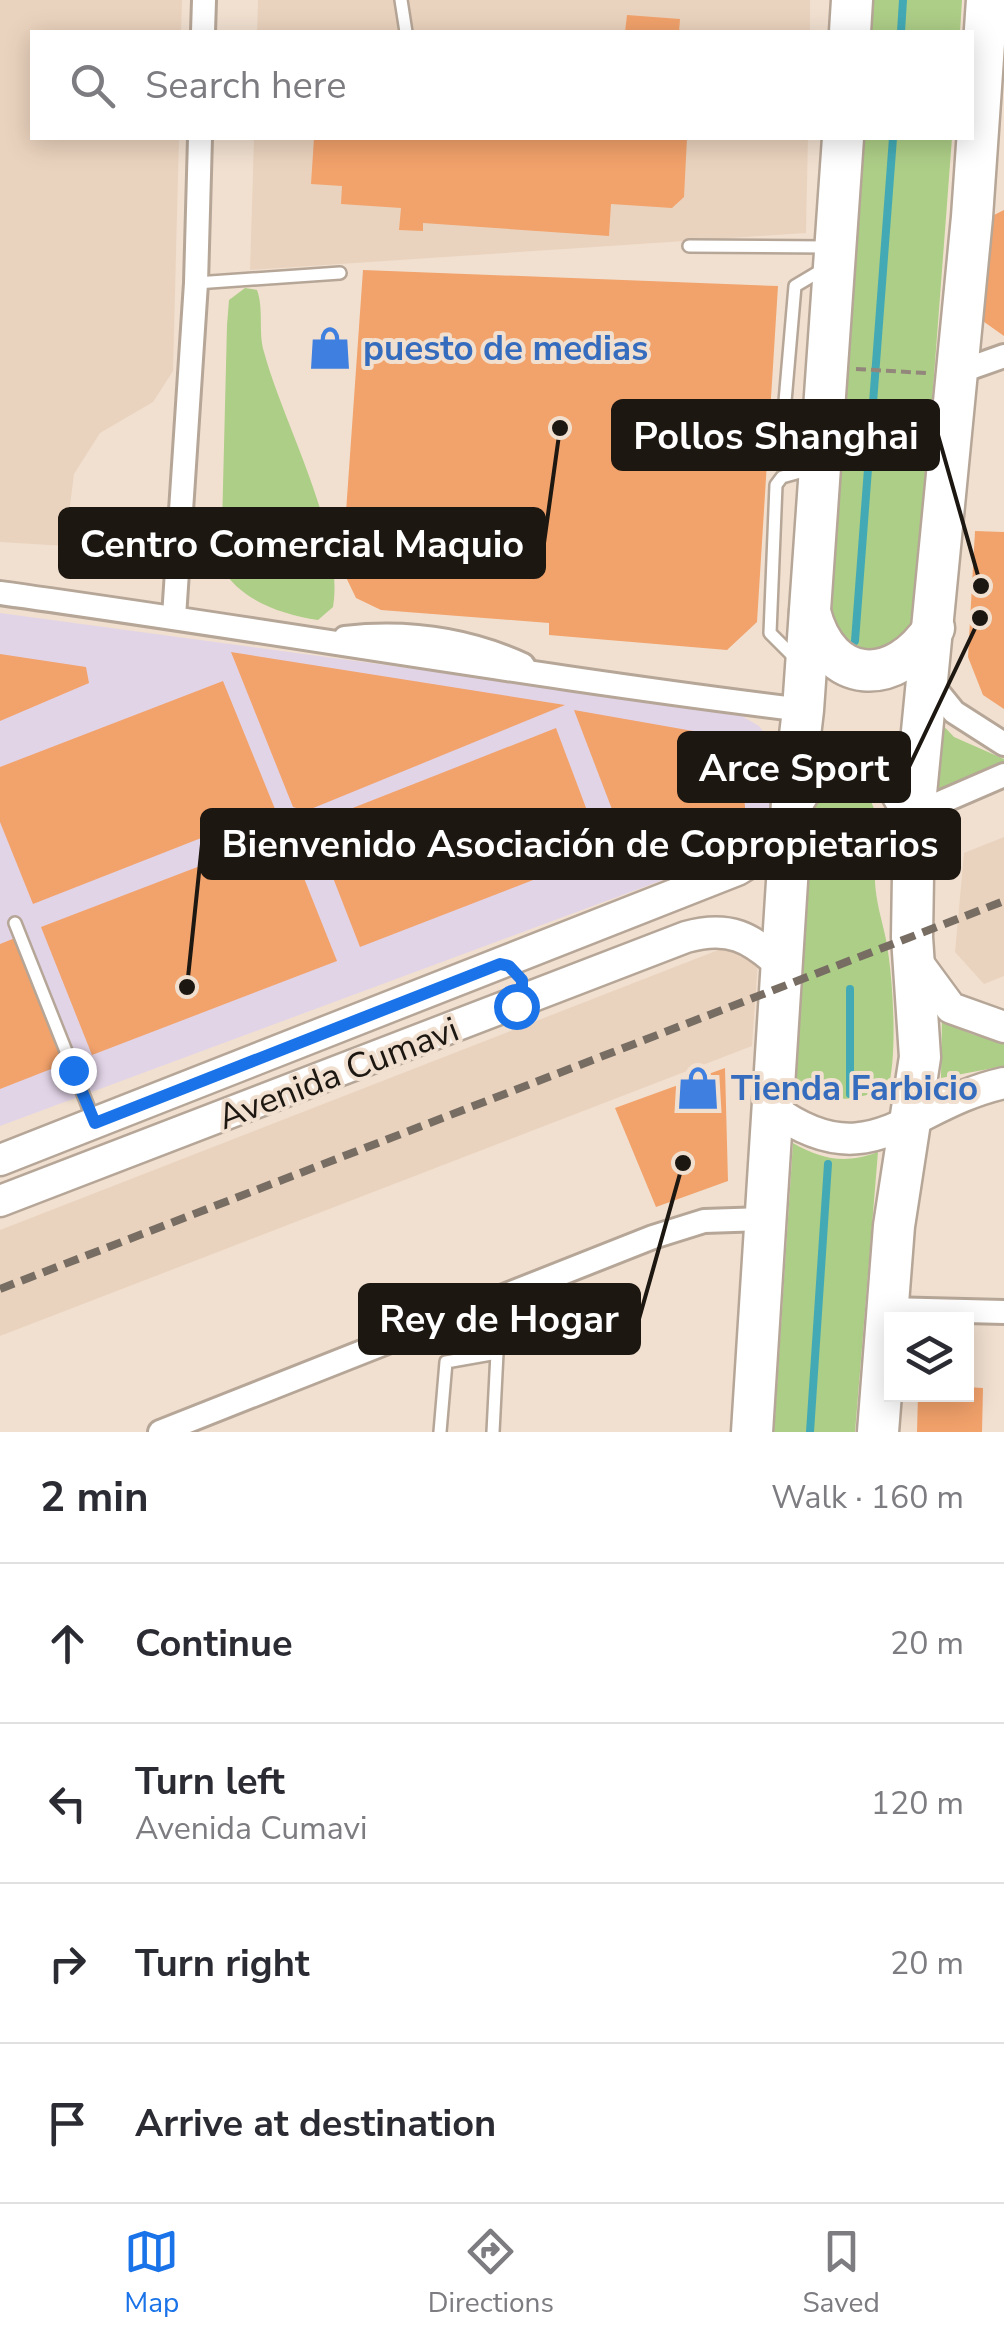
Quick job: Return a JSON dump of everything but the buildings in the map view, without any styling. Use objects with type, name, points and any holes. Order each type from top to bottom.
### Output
[{"type":"highway","points":[[850,30],[852,0]]},
{"type":"highway","points":[[878,1432],[894,1226],[920,1057],[914,958],[914,814],[956,374],[992,73],[987,0]]},
{"type":"highway","points":[[752,1432],[792,809],[803,710],[843,140]]},
{"type":"highway","points":[[809,608],[823,648],[848,666],[864,670],[900,666],[922,647],[934,628]]},
{"type":"highway","points":[[792,809],[817,766],[853,756],[884,768],[914,814]]},
{"type":"street","points":[[203,30],[204,0]]},
{"type":"street","points":[[174,617],[196,283],[200,140]]},
{"type":"street","points":[[956,374],[1004,356]]},
{"type":"street","points":[[0,594],[316,641],[373,634],[423,636],[478,646],[547,677],[803,710]]},
{"type":"street","points":[[928,679],[954,712],[1004,744]]},
{"type":"street","points":[[914,814],[1004,775]]},
{"type":"street","name":"Avenida Cumavi","points":[[0,1160],[737,870],[769,851],[792,809]]},
{"type":"street","name":"Avenida Cumavi","points":[[0,1202],[516,1006],[686,937],[714,931],[750,938],[782,966]]},
{"type":"street","points":[[914,958],[951,1008],[1004,1026]]},
{"type":"street","points":[[500,964],[509,966],[522,980],[522,998],[516,1006]]},
{"type":"street","points":[[773,1110],[808,1132],[844,1142],[880,1136],[970,1092],[1004,1084]]},
{"type":"street","points":[[160,1432],[678,1228],[730,1218],[766,1219]]},
{"type":"street","points":[[888,1308],[1004,1312]]},
{"type":"lane","points":[[401,0],[406,30]]},
{"type":"lane","points":[[688,246],[836,255]]},
{"type":"lane","points":[[196,283],[340,273]]},
{"type":"lane","points":[[804,666],[770,633],[776,485],[782,478],[820,460]]},
{"type":"lane","points":[[15,923],[95,1123]]},
{"type":"lane","points":[[475,1356],[476,1308]]},
{"type":"lane","points":[[440,1432],[446,1362],[500,1356],[493,1432]]},
{"type":"path","points":[[856,369],[895,372]]},
{"type":"shaded area","points":[[0,0],[182,0],[181,30],[30,30],[30,140],[179,140],[173,371],[153,402],[100,433],[74,474],[65,546],[0,542]]},
{"type":"shaded area","points":[[258,0],[810,0],[810,30],[257,30]]},
{"type":"shaded area","points":[[254,140],[808,140],[806,233],[250,270]]},
{"type":"shaded area","points":[[0,613],[735,712],[759,726],[770,740],[770,813],[749,848],[0,1126]]},
{"type":"shaded area","points":[[1004,837],[1004,976],[984,984],[955,952],[964,853]]},
{"type":"shaded area","points":[[731,945],[758,961],[752,1046],[0,1336],[0,1230]]},
{"type":"green space","points":[[869,0],[962,0],[960,30],[867,30]]},
{"type":"green space","points":[[860,140],[952,140],[918,587],[910,639],[880,655],[837,643],[822,611]]},
{"type":"green space","points":[[245,288],[257,290],[264,352],[330,546],[333,607],[318,620],[263,604],[239,589],[221,567],[229,300]]},
{"type":"green space","points":[[935,717],[954,737],[1004,759],[1004,766],[930,792]]},
{"type":"green space","points":[[834,787],[866,793],[875,814],[876,889],[888,950],[893,1012],[888,1088],[848,1099],[815,1092],[790,1076],[810,805],[818,794]]},
{"type":"green space","points":[[942,1013],[970,1033],[1004,1038],[1004,1066],[941,1078]]},
{"type":"green space","points":[[793,1143],[834,1158],[878,1152],[855,1432],[774,1432]]},
{"type":"waterway","points":[[901,30],[903,0]]},
{"type":"waterway","points":[[855,641],[893,140]]},
{"type":"waterway","points":[[850,989],[850,1094]]},
{"type":"waterway","points":[[810,1432],[828,1164]]},
{"type":"railway","points":[[0,1289],[1004,901]]},
{"type":"place","name":"puesto de medias","points":[[330,348]]},
{"type":"place","name":"Centro Comercial Maquio","points":[[560,428]]},
{"type":"place","name":"Pollos Shanghai","points":[[981,586]]},
{"type":"place","name":"Arce Sport","points":[[980,618]]},
{"type":"place","name":"Bienvenido Asociación de Copropietarios","points":[[187,987]]},
{"type":"place","name":"Tienda Farbicio","points":[[698,1088]]},
{"type":"place","name":"Rey de Hogar","points":[[683,1163]]},
{"type":"route","points":[[73,1070],[95,1123],[500,964],[509,966],[522,980],[522,998],[516,1006]]}]
